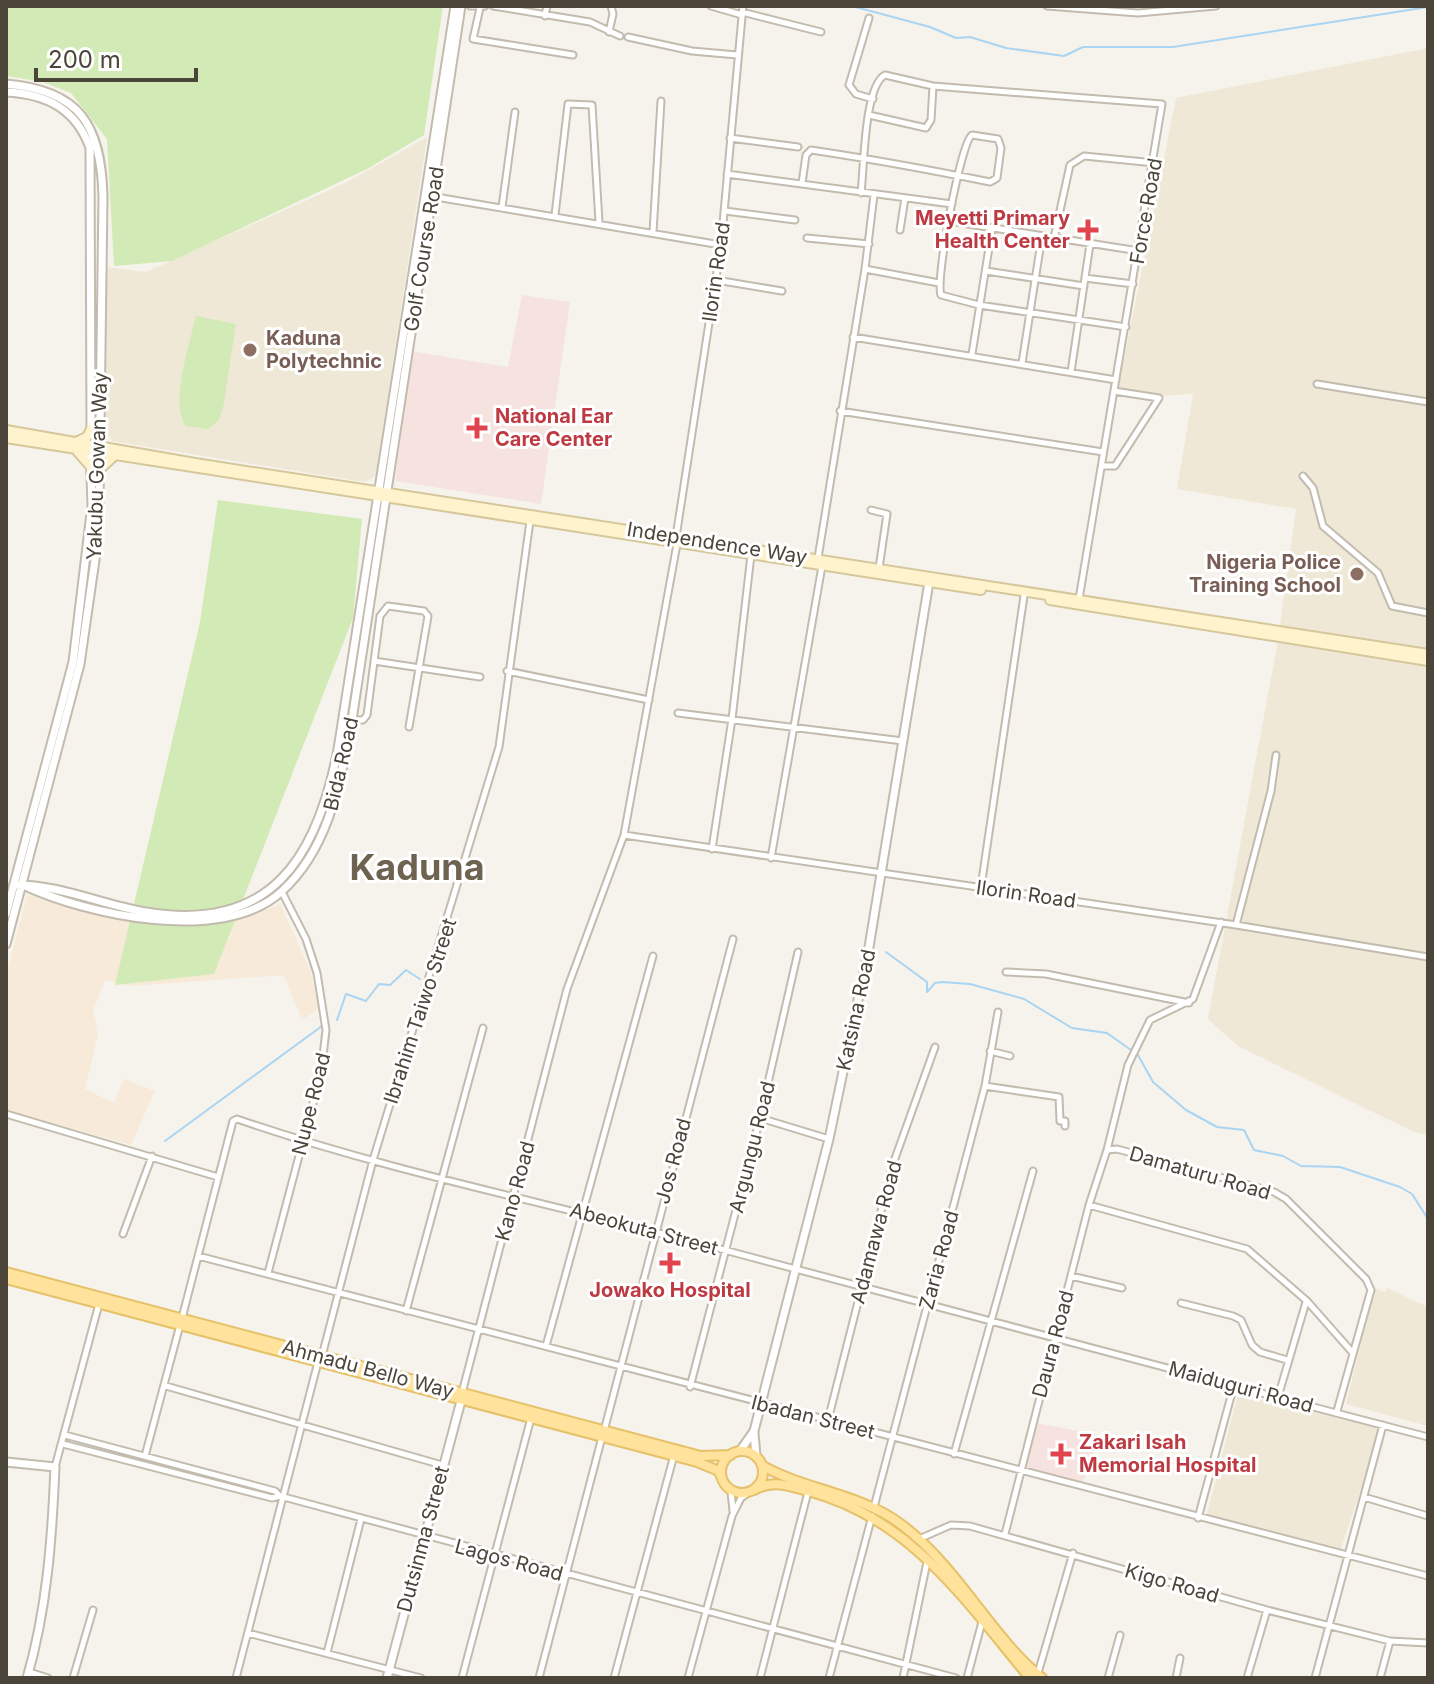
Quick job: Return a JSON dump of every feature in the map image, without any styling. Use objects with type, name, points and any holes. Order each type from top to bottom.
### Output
[{"type":"main road","points":[[91,429],[77,446],[96,468],[113,452],[100,434]]},
{"type":"main road","name":"Independence Way","points":[[6,430],[77,446]]},
{"type":"main road","name":"Independence Way","points":[[6,438],[77,446],[820,562],[1428,661]]},
{"type":"main road","name":"Independence Way","points":[[382,495],[530,521],[676,540],[751,555],[879,568],[1428,654]]},
{"type":"main road","name":"Ahmadu Bello Way","points":[[6,1272],[181,1322],[603,1434],[714,1468],[724,1483]]},
{"type":"main road","name":"Ahmadu Bello Way","points":[[6,1279],[181,1322]]},
{"type":"main road","name":"Ahmadu Bello Way","points":[[461,1397],[531,1418],[701,1456],[736,1453]]},
{"type":"main road","points":[[1037,1677],[919,1539],[873,1511],[843,1494],[778,1475],[763,1466],[756,1456],[736,1453],[723,1462],[724,1483],[736,1493],[777,1483],[873,1511],[928,1558],[1037,1677]]},
{"type":"main road","points":[[751,1491],[762,1479],[763,1466]]},
{"type":"street","name":"Golf Course Road","points":[[429,196],[455,6]]},
{"type":"street","name":"Golf Course Road","points":[[382,495],[461,6]]},
{"type":"street","points":[[470,6],[482,7],[473,39],[573,55]]},
{"type":"street","points":[[493,6],[590,22],[620,36]]},
{"type":"street","points":[[545,16],[547,6]]},
{"type":"street","points":[[609,32],[613,14],[611,6]]},
{"type":"street","points":[[711,6],[821,32]]},
{"type":"street","points":[[1047,6],[1138,13],[1216,6]]},
{"type":"street","name":"Ilorin Road","points":[[742,11],[716,280],[676,540],[624,835],[1221,922],[1428,957]]},
{"type":"street","points":[[861,193],[873,99],[856,94],[849,85],[869,18]]},
{"type":"street","points":[[628,37],[692,51],[737,55]]},
{"type":"street","name":"Force Road","points":[[873,99],[880,77],[933,86],[1162,104],[1155,163],[1079,599]]},
{"type":"street","name":"Yakubu Gowan Way","points":[[6,84],[35,87],[56,94],[87,121],[99,145],[102,178],[91,429],[96,468],[95,560],[80,664],[6,914]]},
{"type":"street","points":[[869,115],[926,128],[931,120],[933,86]]},
{"type":"street","name":"Yakubu Gowan Way","points":[[6,92],[32,94],[53,102],[73,116],[90,148],[97,240],[100,434],[95,449]]},
{"type":"street","points":[[653,232],[661,101]]},
{"type":"street","points":[[555,215],[568,104],[592,105],[599,222]]},
{"type":"street","points":[[502,207],[515,112]]},
{"type":"street","points":[[802,183],[808,151],[866,158],[959,176],[995,181],[1001,141],[968,136],[959,176],[953,204],[949,221],[939,283],[941,295],[979,305],[1126,327]]},
{"type":"street","points":[[730,138],[798,147]]},
{"type":"street","points":[[1054,238],[1070,165],[1075,159],[1084,156],[1155,163]]},
{"type":"street","points":[[727,174],[953,204]]},
{"type":"street","points":[[771,858],[796,727],[874,195]]},
{"type":"street","points":[[429,196],[599,222],[721,245]]},
{"type":"street","points":[[900,230],[905,198]]},
{"type":"street","points":[[725,211],[795,220]]},
{"type":"street","points":[[949,221],[1139,251]]},
{"type":"street","points":[[972,354],[992,229]]},
{"type":"street","points":[[1022,363],[1042,236]]},
{"type":"street","points":[[807,238],[869,244]]},
{"type":"street","points":[[1071,372],[1090,244]]},
{"type":"street","points":[[865,269],[939,283]]},
{"type":"street","points":[[985,271],[1084,286]]},
{"type":"street","points":[[1085,278],[1133,284]]},
{"type":"street","points":[[716,280],[782,291]]},
{"type":"street","points":[[853,337],[972,354],[1116,380]]},
{"type":"street","points":[[1317,384],[1428,402]]},
{"type":"street","points":[[1102,466],[1115,466],[1127,452],[1159,398],[1114,391]]},
{"type":"street","points":[[840,411],[1103,452]]},
{"type":"street","points":[[1303,476],[1313,488],[1323,526],[1378,573],[1392,606],[1428,613]]},
{"type":"street","name":"Bida Road","points":[[14,884],[165,922],[239,913],[282,892],[323,832],[352,720],[382,495]]},
{"type":"street","name":"Bida Road","points":[[14,884],[166,915],[214,912],[239,905],[267,894],[287,876],[317,827],[333,793],[382,495]]},
{"type":"street","points":[[871,510],[887,514],[879,568]]},
{"type":"street","name":"Ibrahim Taiwo Street","points":[[236,1678],[373,1160],[480,818],[499,747],[507,671],[530,521]]},
{"type":"street","points":[[712,849],[732,719],[751,555]]},
{"type":"street","name":"Katsina Road","points":[[756,1456],[754,1431],[829,1139],[867,958],[929,582]]},
{"type":"street","points":[[981,887],[1024,596]]},
{"type":"street","points":[[352,720],[363,720],[367,715],[381,611],[388,606],[424,611],[428,616],[409,727]]},
{"type":"street","points":[[374,661],[480,677]]},
{"type":"street","points":[[507,671],[649,700]]},
{"type":"street","points":[[678,713],[904,742]]},
{"type":"street","points":[[1236,925],[1271,791],[1276,755]]},
{"type":"street","name":"Kano Road","points":[[461,1397],[567,989],[603,883],[624,835]]},
{"type":"street","name":"Yakubu Gowan Way","points":[[6,944],[14,884]]},
{"type":"street","name":"Nupe Road","points":[[268,1273],[321,1073],[326,1030],[306,939],[282,892]]},
{"type":"street","points":[[1006,972],[1046,974],[1190,1003],[1221,922]]},
{"type":"street","name":"Jos Road","points":[[539,1678],[618,1366],[733,939]]},
{"type":"street","name":"Argungu Road","points":[[690,1387],[760,1118],[798,952]]},
{"type":"street","points":[[546,1346],[585,1213],[653,956]]},
{"type":"street","name":"Daura Road","points":[[1005,1534],[1089,1205],[1131,1059],[1154,1015],[1190,1003]]},
{"type":"street","name":"Zaria Road","points":[[829,1678],[985,1086],[998,1012]]},
{"type":"street","points":[[406,1311],[483,1028]]},
{"type":"street","name":"Adamawa Road","points":[[828,1420],[893,1164],[935,1047]]},
{"type":"street","points":[[990,1051],[1010,1056]]},
{"type":"street","points":[[985,1086],[1059,1097],[1060,1121],[1065,1121],[1065,1126]]},
{"type":"street","points":[[6,1114],[218,1177],[166,1386],[145,1456]]},
{"type":"street","points":[[760,1118],[829,1139]]},
{"type":"street","name":"Abeokuta Street","points":[[218,1177],[235,1119],[373,1160],[991,1319],[1054,1338]]},
{"type":"street","name":"Damaturu Road","points":[[1105,1152],[1117,1149],[1259,1187],[1286,1199],[1370,1284],[1371,1290],[1337,1411]]},
{"type":"street","points":[[123,1234],[152,1156]]},
{"type":"street","points":[[954,1454],[1033,1171]]},
{"type":"street","points":[[1089,1205],[1247,1249],[1307,1301],[1353,1352]]},
{"type":"street","name":"Ibadan Street","points":[[198,1256],[546,1346],[690,1387],[1428,1576]]},
{"type":"street","points":[[1071,1276],[1122,1288]]},
{"type":"street","points":[[1278,1397],[1307,1301]]},
{"type":"street","points":[[1181,1303],[1241,1320],[1252,1345],[1260,1352],[1287,1360]]},
{"type":"street","points":[[48,1678],[28,1675],[41,1625],[51,1552],[55,1467],[99,1304]]},
{"type":"street","name":"Maiduguri Road","points":[[1054,1338],[1428,1437]]},
{"type":"street","points":[[1198,1518],[1234,1385]]},
{"type":"street","points":[[166,1386],[442,1465]]},
{"type":"street","name":"Dutsinma Street","points":[[388,1674],[461,1397]]},
{"type":"street","points":[[462,1678],[531,1418]]},
{"type":"street","points":[[1315,1678],[1383,1425]]},
{"type":"street","name":"Katsina Road","points":[[736,1453],[754,1431]]},
{"type":"street","name":"Lagos Road","points":[[65,1435],[275,1491],[282,1497],[424,1538],[956,1678]]},
{"type":"street","points":[[63,1444],[272,1498],[282,1497]]},
{"type":"street","points":[[614,1678],[674,1455]]},
{"type":"street","points":[[6,1462],[55,1467]]},
{"type":"street","points":[[724,1483],[733,1498],[732,1516]]},
{"type":"street","points":[[688,1678],[732,1516],[741,1498],[751,1491]]},
{"type":"street","points":[[760,1678],[808,1491]]},
{"type":"street","points":[[1364,1497],[1428,1516]]},
{"type":"street","points":[[327,1653],[361,1519]]},
{"type":"street","name":"Kigo Road","points":[[919,1539],[951,1525],[1005,1534],[1267,1610],[1390,1641],[1428,1643]]},
{"type":"street","points":[[1037,1677],[1073,1553]]},
{"type":"street","points":[[903,1678],[928,1558]]},
{"type":"street","points":[[73,1678],[93,1610]]},
{"type":"street","points":[[1247,1678],[1267,1610]]},
{"type":"street","points":[[967,1678],[983,1621]]},
{"type":"street","points":[[248,1633],[327,1653],[388,1674],[421,1678]]},
{"type":"street","points":[[1108,1678],[1120,1635]]},
{"type":"street","points":[[1380,1678],[1390,1641]]},
{"type":"street","points":[[1176,1678],[1180,1658]]},
{"type":"shaded area","name":"Nigeria Police Training School","points":[[1428,48],[1428,1135],[1414,1132],[1238,1046],[1208,1019],[1278,640],[1296,509],[1177,489],[1193,394],[1158,396],[1118,390],[1176,98]]},
{"type":"shaded area","name":"Kaduna Polytechnic","points":[[427,137],[373,478],[364,482],[112,441],[103,427],[106,267],[146,272],[345,183]]},
{"type":"shaded area","name":"National Ear Care Center","points":[[522,295],[570,302],[541,504],[395,481],[411,351],[508,367]]},
{"type":"shaded area","points":[[27,895],[150,925],[188,928],[241,919],[280,904],[310,970],[319,1009],[302,1020],[284,975],[130,986],[105,980],[93,1010],[98,1034],[85,1089],[114,1103],[124,1079],[155,1091],[131,1145],[6,1110],[6,976]]},
{"type":"shaded area","points":[[1375,1288],[1385,1292],[1387,1288],[1428,1307],[1428,1426],[1346,1404]]},
{"type":"shaded area","points":[[1238,1394],[1382,1426],[1340,1551],[1207,1514]]},
{"type":"shaded area","name":"Zakari Isah Memorial Hospital","points":[[1037,1423],[1083,1432],[1082,1437],[1097,1441],[1082,1485],[1026,1468]]},
{"type":"green space","points":[[6,6],[443,6],[424,135],[367,169],[172,261],[114,266],[107,139],[71,93],[43,82],[6,76]]},
{"type":"green space","points":[[196,316],[236,324],[223,408],[218,421],[208,429],[186,426],[181,416],[182,373]]},
{"type":"green space","points":[[218,500],[362,519],[353,618],[214,974],[115,985],[200,622]]},
{"type":"waterway","points":[[852,6],[930,27],[956,38],[970,37],[1006,48],[1064,56],[1083,47],[1173,47],[1428,7]]},
{"type":"waterway","points":[[886,952],[927,982],[927,992],[935,983],[970,984],[1024,999],[1072,1028],[1107,1033],[1138,1055],[1153,1082],[1186,1110],[1217,1127],[1244,1130],[1254,1150],[1283,1156],[1301,1166],[1340,1167],[1400,1187],[1412,1194],[1428,1219]]},
{"type":"waterway","points":[[337,1020],[346,994],[366,1001],[379,984],[390,985],[406,970],[420,979]]},
{"type":"waterway","points":[[165,1141],[322,1026]]},
{"type":"place","name":"Meyetti Primary Health Center","points":[[1088,230]]},
{"type":"place","name":"Kaduna Polytechnic","points":[[250,350]]},
{"type":"place","name":"National Ear Care Center","points":[[477,428]]},
{"type":"place","name":"Nigeria Police Training School","points":[[1357,574]]},
{"type":"place","name":"Jowako Hospital","points":[[670,1263]]},
{"type":"place","name":"Zakari Isah Memorial Hospital","points":[[1061,1454]]},
{"type":"district","name":"Kaduna","points":[[417,867]]}]
